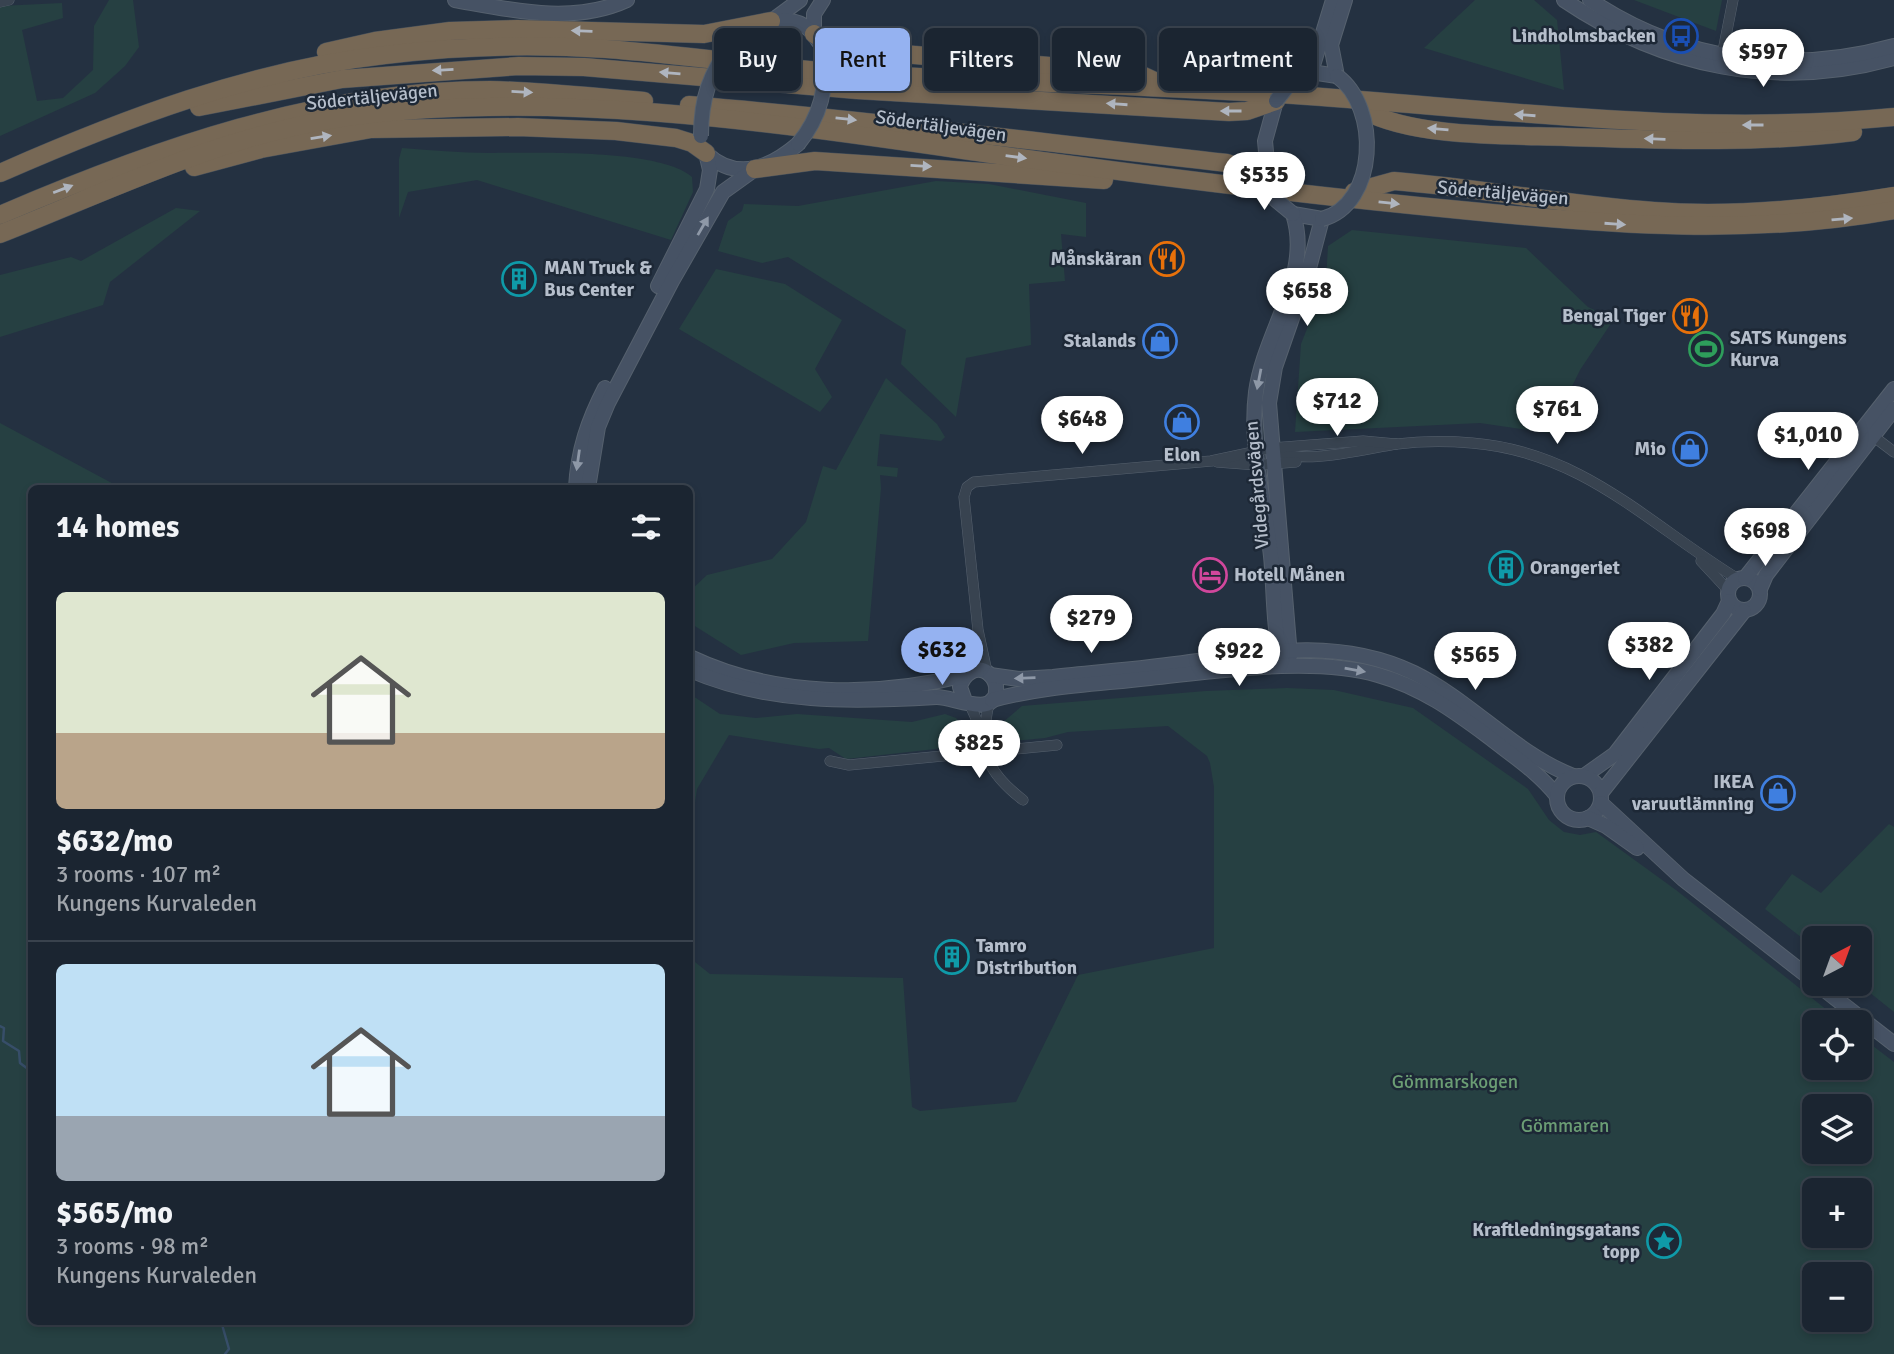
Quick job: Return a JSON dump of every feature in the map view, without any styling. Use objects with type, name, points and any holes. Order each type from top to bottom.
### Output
[{"type":"highway","points":[[229,87],[310,56],[375,41],[425,34],[517,29],[704,34],[771,21]]},
{"type":"highway","points":[[814,34],[828,43],[853,50],[1137,73],[1159,83]]},
{"type":"highway","name":"Södertäljevägen","points":[[0,173],[121,124],[229,87],[285,72],[383,55],[515,46],[609,49],[847,73],[1159,88]]},
{"type":"highway","points":[[0,184],[185,111],[248,96],[386,74],[519,66],[583,67],[857,90],[1185,108],[1247,111],[1276,101]]},
{"type":"highway","points":[[0,215],[145,159],[262,121],[387,99],[489,90],[780,112],[1161,158],[1227,163],[1245,169],[1269,183]]},
{"type":"highway","name":"Södertäljevägen","points":[[1213,91],[1312,96],[1662,124],[1781,125],[1894,117]]},
{"type":"highway","points":[[1781,125],[1894,105]]},
{"type":"highway","name":"Södertäljevägen","points":[[0,234],[154,170],[230,143],[318,122],[409,110],[531,108],[688,117],[1409,205],[1662,227],[1763,226],[1854,218],[1894,210]]},
{"type":"highway","points":[[1363,110],[1403,125],[1506,135],[1756,140],[1894,126]]},
{"type":"highway","points":[[44,217],[261,149],[371,129],[518,127],[616,131],[703,144]]},
{"type":"highway","points":[[755,169],[815,161],[975,169],[1196,188],[1248,186]]},
{"type":"highway","points":[[1354,192],[1394,181],[1509,192],[1607,206],[1702,213],[1795,209],[1894,196]]},
{"type":"street","points":[[0,2],[9,0]]},
{"type":"street","points":[[455,0],[523,12],[560,14],[627,0]]},
{"type":"street","points":[[586,10],[607,0]]},
{"type":"street","points":[[576,485],[579,451],[588,420],[707,189],[710,170],[703,144],[701,112],[709,79],[733,44],[800,0]]},
{"type":"street","points":[[814,34],[814,15],[824,0]]},
{"type":"street","points":[[1317,52],[1333,0]]},
{"type":"street","points":[[1337,76],[1331,45],[1345,0]]},
{"type":"street","points":[[1564,0],[1634,41],[1697,62],[1808,61],[1853,56],[1894,46]]},
{"type":"street","points":[[1590,0],[1652,33],[1721,61],[1766,72],[1810,73],[1852,69],[1894,58]]},
{"type":"street","points":[[1721,61],[1733,0]]},
{"type":"street","points":[[588,485],[598,427],[627,366],[723,192],[755,169],[780,160],[798,144],[812,126],[821,102],[825,79],[824,51],[814,34],[799,23],[771,21]]},
{"type":"street","points":[[1284,91],[1276,101],[1265,141],[1269,183],[1276,200],[1294,217],[1321,221],[1334,214],[1354,192],[1367,149],[1363,110],[1350,86],[1337,76],[1317,73]]},
{"type":"street","points":[[703,144],[731,170],[755,169]]},
{"type":"street","name":"Videgårdsvägen","points":[[1286,650],[1257,458],[1256,394],[1259,373],[1299,258],[1299,233],[1294,217]]},
{"type":"street","name":"Videgårdsvägen","points":[[1287,668],[1269,403],[1275,367],[1305,282],[1321,221]]},
{"type":"street","points":[[1588,818],[1744,611],[1756,606],[1766,575],[1868,432],[1894,389]]},
{"type":"street","points":[[1802,972],[1684,878],[1606,826],[1588,818],[1567,816],[1561,810],[1558,796],[1562,784],[1615,754],[1723,614],[1735,587],[1868,432],[1894,409]]},
{"type":"street","points":[[1868,432],[1894,452]]},
{"type":"street","points":[[1257,458],[1272,448],[1363,441],[1396,444],[1468,442],[1534,453],[1584,474],[1609,488],[1735,587],[1744,611]]},
{"type":"street","points":[[1023,800],[991,770],[985,750],[984,734],[990,702],[996,687],[989,674],[978,630],[964,497],[967,486],[979,480],[1211,461],[1257,458],[1273,464],[1360,456],[1396,444]]},
{"type":"street","points":[[1735,587],[1752,580],[1760,589]]},
{"type":"street","points":[[978,630],[968,674],[960,687],[984,734]]},
{"type":"street","points":[[693,658],[714,669],[807,688],[853,690],[933,684],[968,674],[1020,679],[1053,677],[1286,650],[1326,649],[1359,654],[1407,670],[1447,692],[1527,752],[1595,782],[1601,798],[1684,878]]},
{"type":"street","points":[[693,671],[755,691],[802,699],[850,702],[945,697],[981,706],[1051,689],[1137,679],[1323,666],[1362,671],[1427,694],[1531,769],[1558,796]]},
{"type":"street","points":[[830,761],[849,765],[1057,745]]},
{"type":"street","points":[[1833,996],[1894,1044]]},
{"type":"green space","points":[[109,0],[133,0],[139,47],[125,66],[95,93],[0,136],[0,6],[62,3],[63,18],[22,30],[37,101],[63,98],[93,70],[94,26]]},
{"type":"green space","points":[[1475,0],[1534,0],[1557,20],[1564,90],[1424,48]]},
{"type":"green space","points":[[1634,0],[1722,0],[1716,31]]},
{"type":"green space","points":[[402,148],[595,154],[653,161],[676,168],[692,177],[693,192],[671,240],[477,180],[408,192],[399,218],[399,159]]},
{"type":"green space","points":[[936,181],[989,184],[1086,203],[1086,237],[1061,234],[1065,281],[1029,284],[1031,345],[966,358],[956,417],[901,364],[906,330],[788,257],[762,263],[718,251],[728,221],[742,211],[744,204],[798,206]]},
{"type":"green space","points":[[176,208],[200,211],[110,282],[103,305],[0,337],[0,275],[71,257],[81,261]]},
{"type":"green space","points":[[1352,230],[1526,248],[1588,307],[1614,319],[1580,370],[1549,433],[1480,423],[1295,432],[1301,344],[1326,281],[1328,246]]},
{"type":"green space","points":[[716,269],[785,284],[842,320],[815,369],[832,397],[820,412],[679,329]]},
{"type":"green space","points":[[886,378],[937,424],[945,437],[941,441],[880,434],[877,466],[898,468],[897,477],[880,475],[868,641],[794,643],[741,655],[693,625],[693,588],[707,575],[772,559],[806,522],[823,466],[836,470]]},
{"type":"green space","name":"Gömmarskogen","points":[[0,423],[115,485],[28,485],[28,1325],[693,1325],[693,960],[710,974],[903,978],[912,1107],[920,1111],[1016,1102],[1078,975],[1214,948],[1214,787],[1207,756],[1168,726],[1068,732],[1045,738],[1002,742],[997,738],[993,726],[1002,723],[1022,706],[1206,691],[1287,688],[1334,690],[1413,708],[1528,789],[1549,820],[1564,832],[1580,835],[1596,832],[1676,890],[1802,990],[1802,996],[1809,996],[1827,1010],[1802,1010],[1802,1080],[1872,1080],[1872,1045],[1894,1062],[1894,1354],[0,1354]]},
{"type":"green space","points":[[693,696],[720,714],[756,718],[797,714],[912,722],[945,714],[956,718],[970,736],[962,746],[846,759],[829,748],[819,749],[729,735],[697,789],[693,816]]},
{"type":"green space","points":[[1889,824],[1894,827],[1894,1012],[1872,994],[1872,926],[1802,926],[1802,938],[1765,909],[1792,874],[1821,893]]},
{"type":"waterway","points":[[0,1026],[4,1028],[3,1041],[19,1051],[20,1063],[28,1069]]},
{"type":"waterway","points":[[222,1325],[229,1349],[225,1354]]},
{"type":"place","name":"Lindholmsbacken","points":[[1681,36]]},
{"type":"place","name":"Månskäran","points":[[1167,259]]},
{"type":"place","name":"MAN Truck & Bus Center","points":[[519,279]]},
{"type":"place","name":"Bengal Tiger","points":[[1690,316]]},
{"type":"place","name":"Stalands","points":[[1160,341]]},
{"type":"place","name":"SATS Kungens Kurva","points":[[1706,349]]},
{"type":"place","name":"Elon","points":[[1182,422]]},
{"type":"place","name":"Mio","points":[[1690,449]]},
{"type":"place","name":"Orangeriet","points":[[1506,568]]},
{"type":"place","name":"Hotell Månen","points":[[1210,575]]},
{"type":"place","name":"IKEA varuutlämning","points":[[1778,793]]},
{"type":"place","name":"Tamro Distribution","points":[[952,957]]},
{"type":"place","name":"Kraftledningsgatans topp","points":[[1664,1241]]},
{"type":"park label","name":"Gömmaren","points":[[1565,1126]]}]
